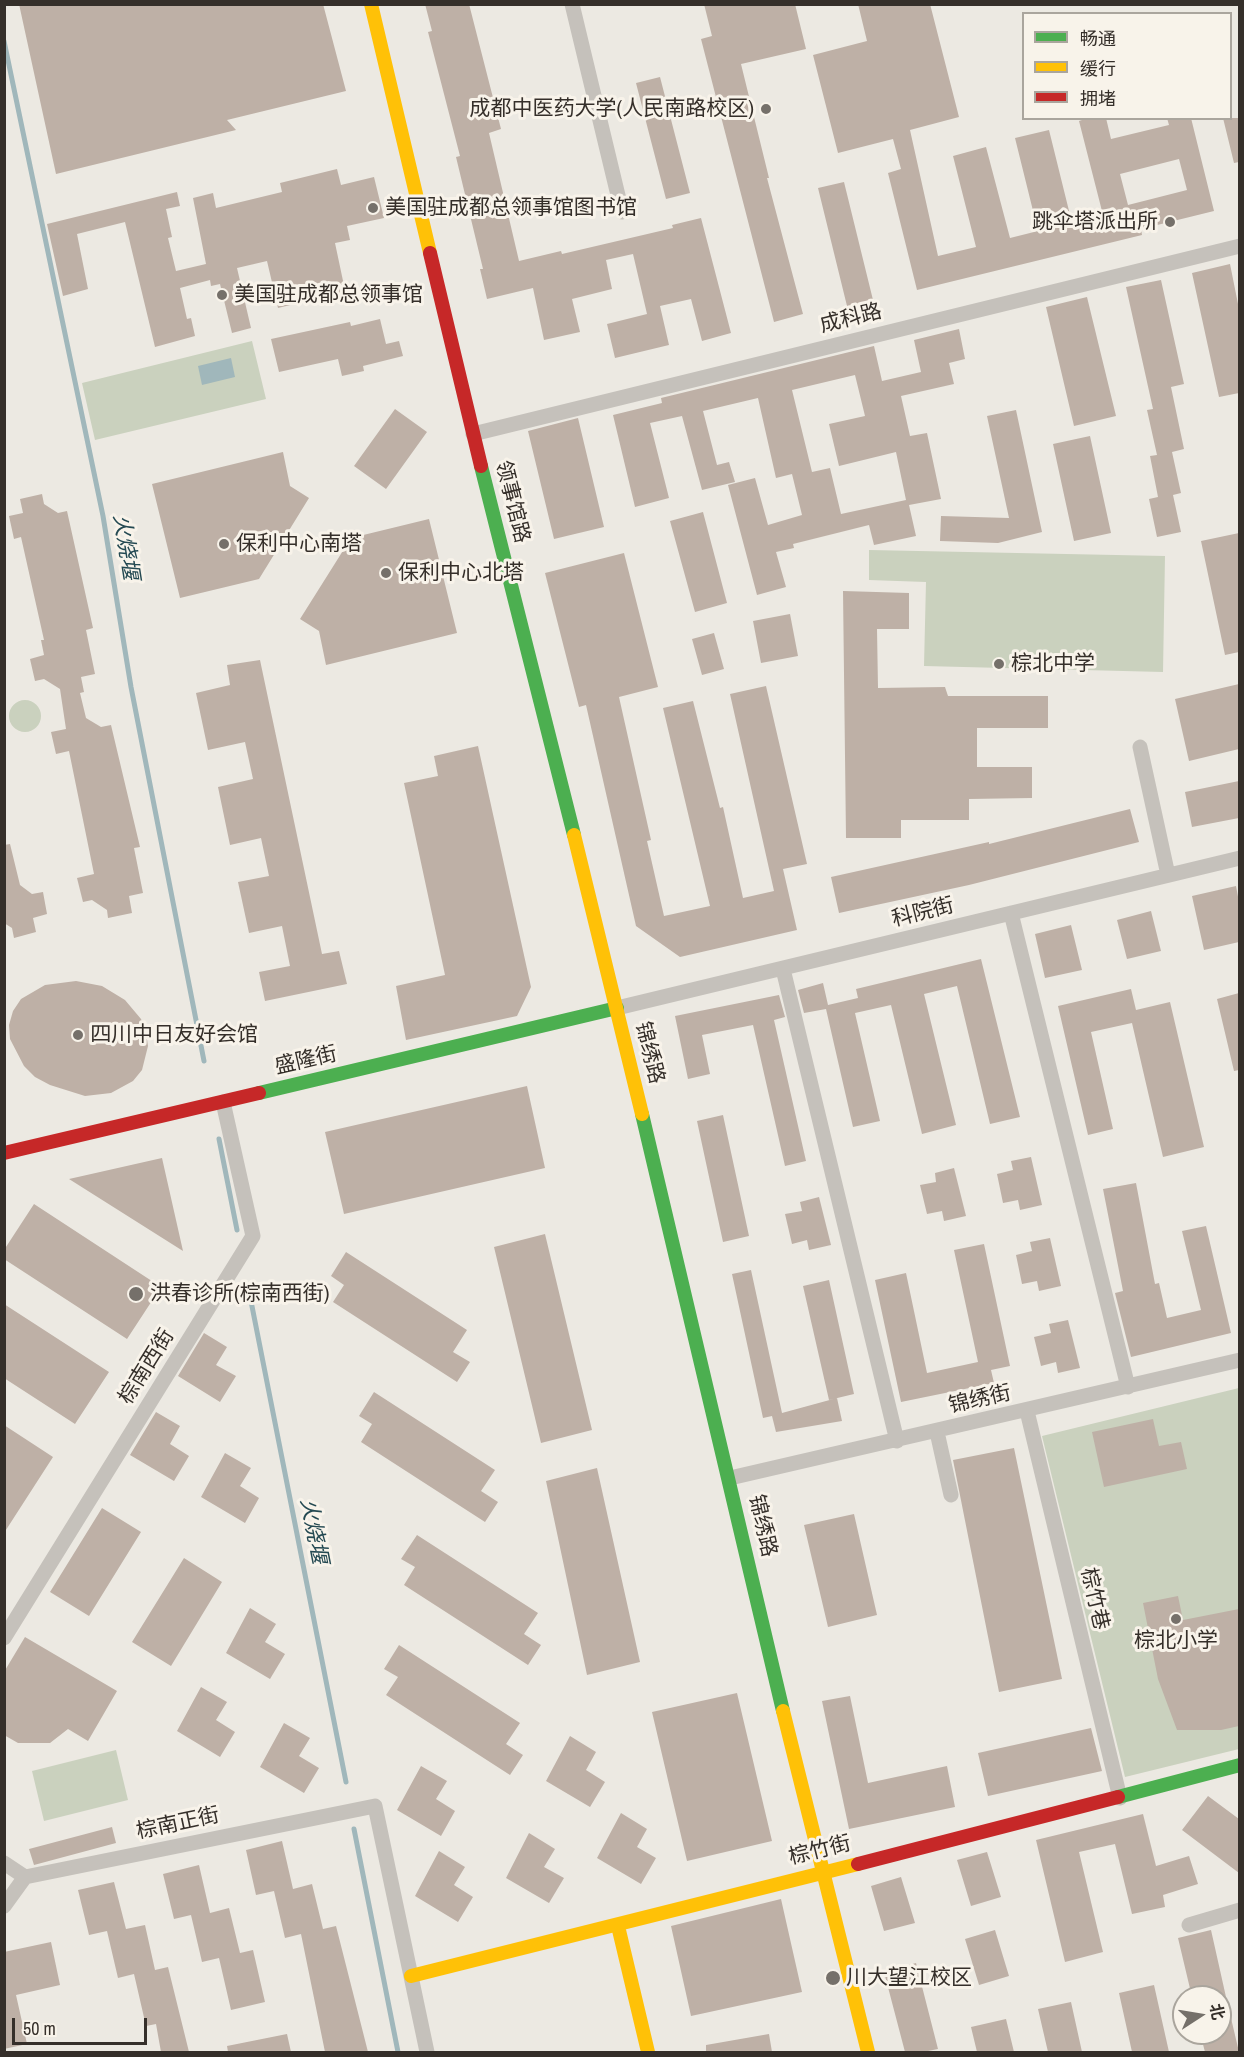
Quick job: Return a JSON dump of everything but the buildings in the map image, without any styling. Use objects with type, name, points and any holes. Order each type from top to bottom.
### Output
[{"type":"main road","name":"领事馆路","points":[[371,4],[474,434],[617,1008]]},
{"type":"main road","name":"盛隆街","points":[[5,1150],[223,1102],[617,1008]]},
{"type":"main road","name":"锦绣路","points":[[617,1008],[730,1478],[821,1872],[868,2052]]},
{"type":"main road","name":"棕竹街","points":[[411,1976],[618,1926],[821,1872],[1120,1798],[1239,1765]]},
{"type":"main road","points":[[618,1926],[648,2052]]},
{"type":"street","points":[[572,4],[622,212]]},
{"type":"street","name":"成科路","points":[[474,434],[1239,246]]},
{"type":"street","points":[[1140,747],[1168,875]]},
{"type":"street","name":"科院街","points":[[617,1008],[1239,858]]},
{"type":"street","points":[[1011,913],[1128,1387]]},
{"type":"street","points":[[783,969],[897,1441]]},
{"type":"street","name":"棕南西街","points":[[4,1638],[253,1236],[223,1102]]},
{"type":"street","name":"锦绣街","points":[[730,1478],[937,1432],[1239,1360]]},
{"type":"street","name":"棕竹巷","points":[[1027,1411],[1120,1798]]},
{"type":"street","points":[[937,1432],[951,1496]]},
{"type":"street","name":"棕南正街","points":[[25,1877],[375,1806],[411,1976]]},
{"type":"street","points":[[4,1863],[25,1877],[4,1906]]},
{"type":"street","points":[[1189,1925],[1239,1910]]},
{"type":"street","points":[[411,1976],[427,2052]]},
{"type":"green space","points":[[252,341],[266,399],[95,440],[82,383]]},
{"type":"green space","points":[[869,550],[1165,556],[1163,672],[924,666],[926,582],[869,580]]},
{"type":"green space","points":[[25,700],[36,705],[41,716],[36,727],[25,732],[14,727],[9,716],[14,705]]},
{"type":"green space","name":"棕北小学","points":[[1239,1388],[1239,1749],[1125,1777],[1042,1436]]},
{"type":"green space","points":[[116,1750],[128,1800],[44,1821],[32,1771]]},
{"type":"water","points":[[231,358],[235,377],[202,385],[198,366]]},
{"type":"waterway","name":"火烧堰","points":[[4,41],[103,516],[131,687],[204,1061]]},
{"type":"waterway","name":"火烧堰","points":[[219,1139],[237,1230]]},
{"type":"waterway","name":"火烧堰","points":[[248,1286],[346,1782]]},
{"type":"waterway","name":"火烧堰","points":[[354,1829],[398,2052]]},
{"type":"traffic: fast","points":[[481,466],[574,835]]},
{"type":"traffic: fast","points":[[259,1093],[617,1008]]},
{"type":"traffic: fast","points":[[642,1114],[783,1711]]},
{"type":"traffic: fast","points":[[1118,1797],[1240,1765]]},
{"type":"traffic: slow","points":[[371,4],[430,253]]},
{"type":"traffic: slow","points":[[574,835],[642,1114]]},
{"type":"traffic: slow","points":[[783,1711],[868,2052]]},
{"type":"traffic: slow","points":[[411,1976],[858,1864]]},
{"type":"traffic: slow","points":[[618,1926],[648,2052]]},
{"type":"traffic: jam","points":[[430,253],[481,466]]},
{"type":"traffic: jam","points":[[4,1153],[259,1093]]},
{"type":"traffic: jam","points":[[858,1864],[1118,1797]]},
{"type":"place","name":"成都中医药大学(人民南路校区)","points":[[766,109]]},
{"type":"place","name":"美国驻成都总领事馆图书馆","points":[[373,208]]},
{"type":"place","name":"跳伞塔派出所","points":[[1170,222]]},
{"type":"place","name":"美国驻成都总领事馆","points":[[222,295]]},
{"type":"place","name":"保利中心南塔","points":[[224,544]]},
{"type":"place","name":"保利中心北塔","points":[[386,573]]},
{"type":"place","name":"棕北中学","points":[[999,664]]},
{"type":"place","name":"四川中日友好会馆","points":[[78,1035]]},
{"type":"place","name":"洪春诊所(棕南西街)","points":[[136,1294]]},
{"type":"place","name":"棕北小学","points":[[1176,1619]]},
{"type":"place","name":"川大望江校区","points":[[833,1978]]}]
